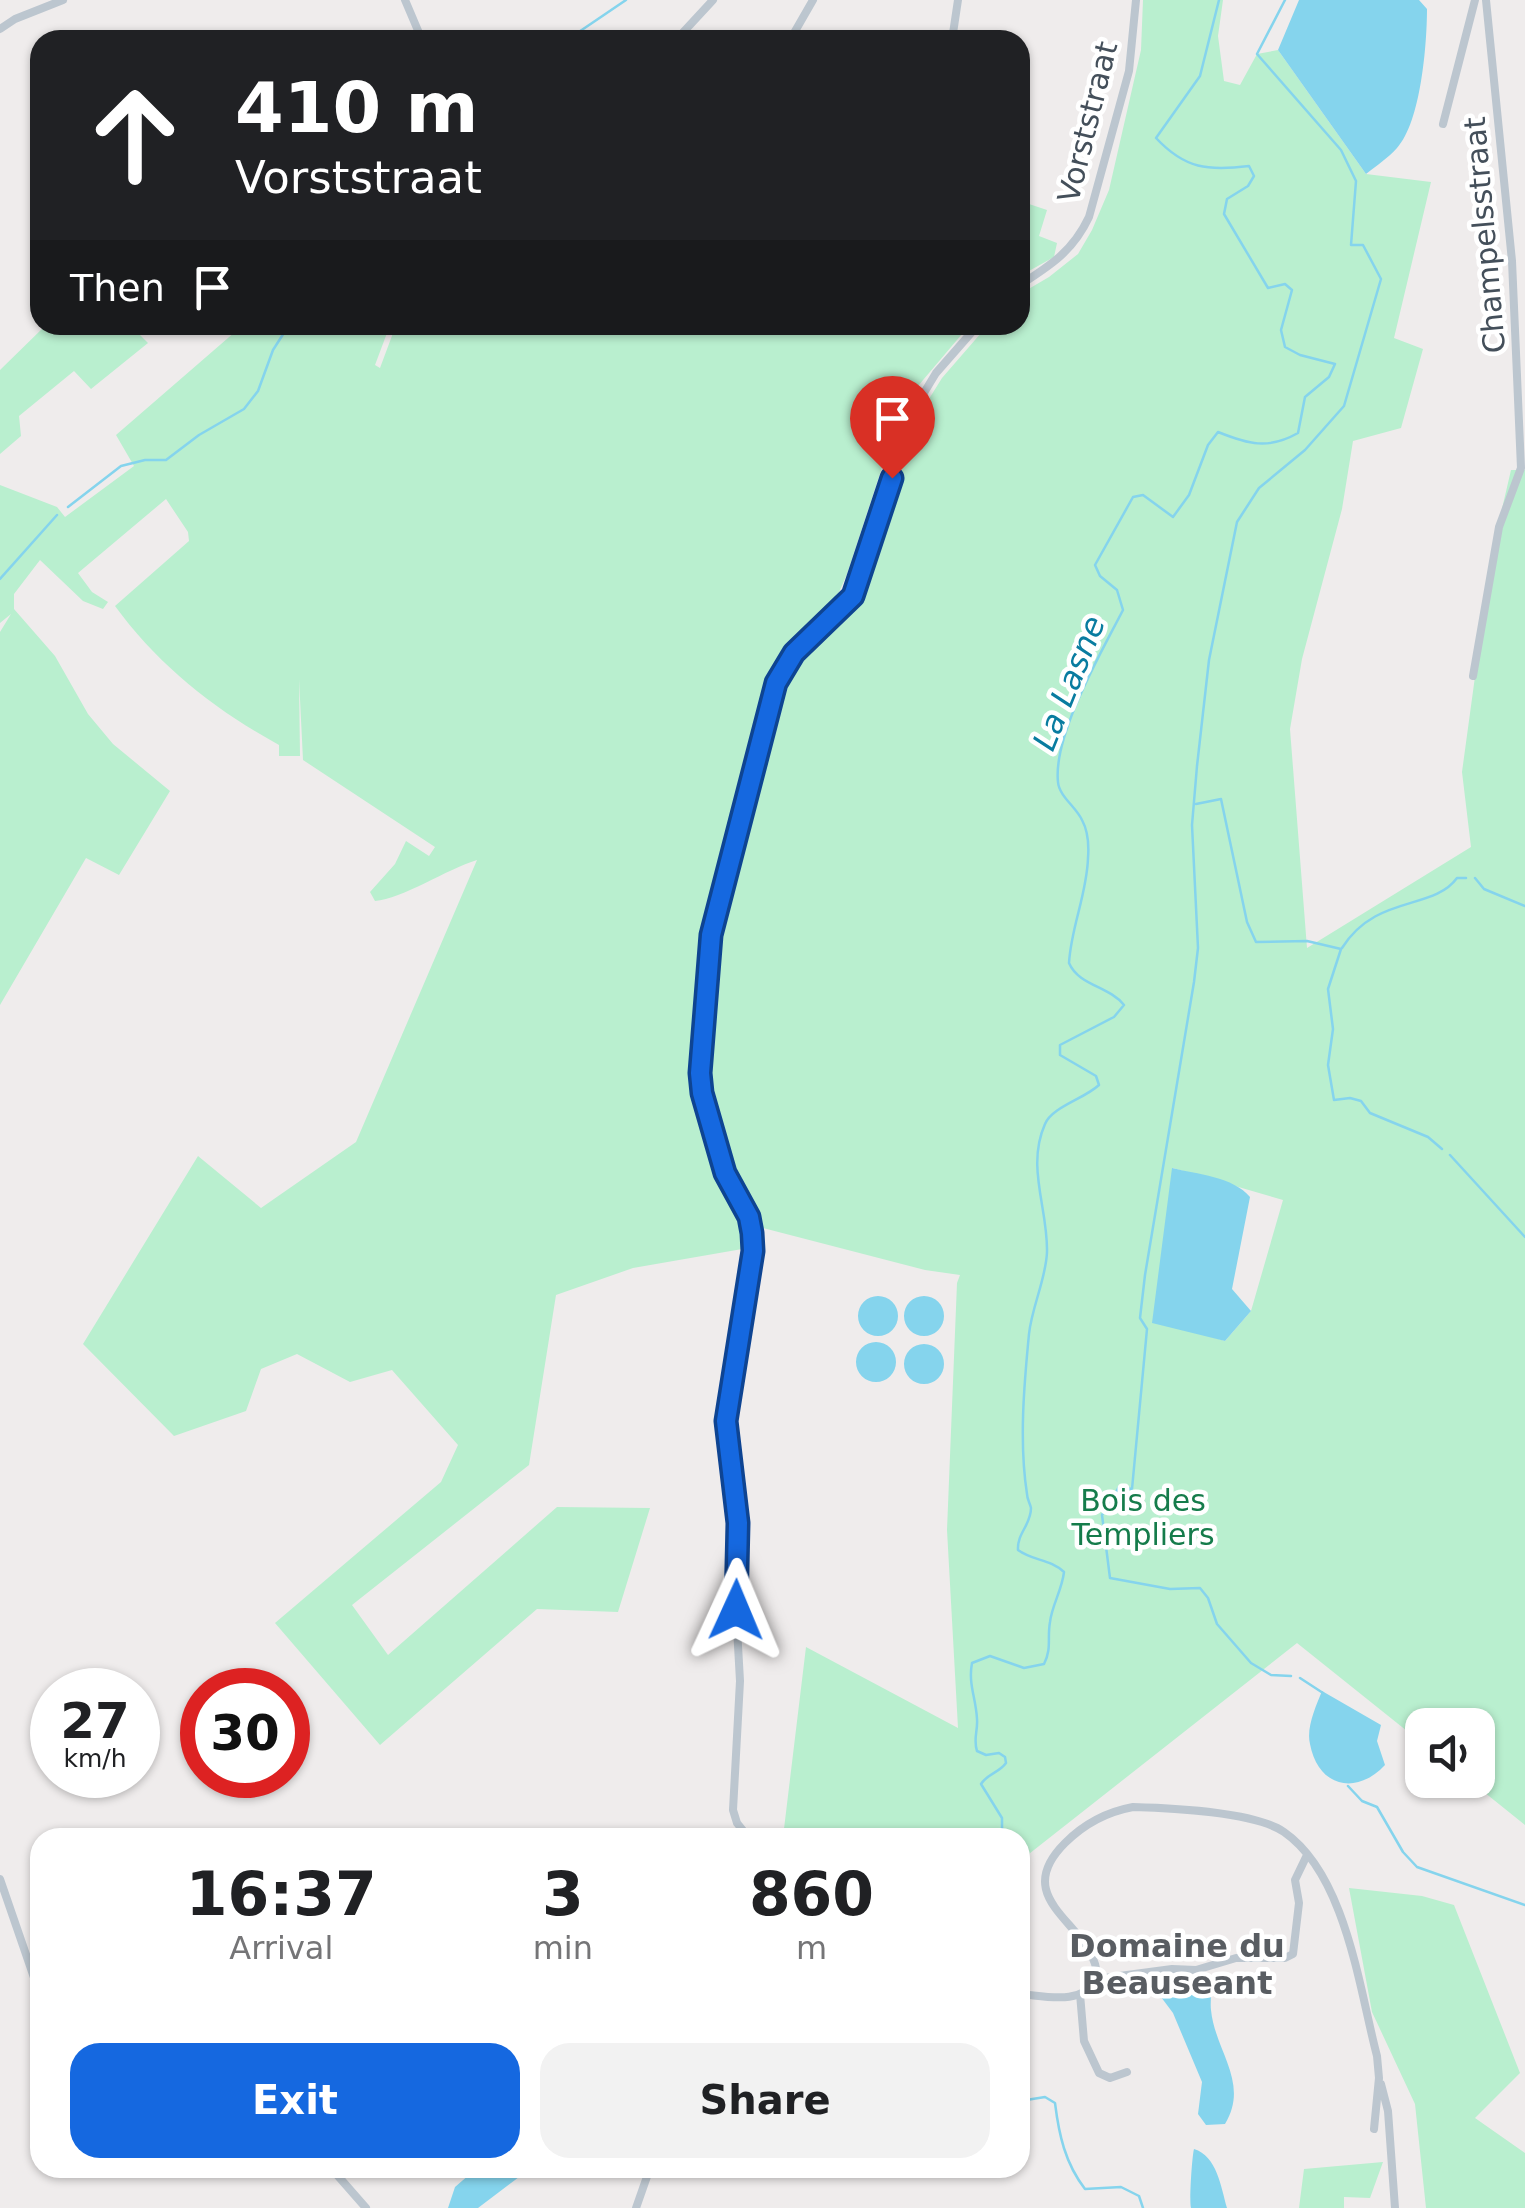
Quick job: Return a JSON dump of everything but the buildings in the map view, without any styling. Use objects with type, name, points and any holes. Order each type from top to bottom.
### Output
[{"type":"street","points":[[0,28],[62,0]]},
{"type":"street","points":[[405,0],[418,30]]},
{"type":"street","points":[[685,30],[713,0]]},
{"type":"street","points":[[796,30],[813,0]]},
{"type":"street","points":[[954,30],[958,0]]},
{"type":"street","name":"Vorststraat","points":[[1030,279],[1058,261],[1081,234],[1089,217],[1129,70],[1136,0]]},
{"type":"street","name":"Champelsstraat","points":[[1443,124],[1474,0]]},
{"type":"street","name":"Champelsstraat","points":[[1473,676],[1498,527],[1521,466],[1512,261],[1486,0]]},
{"type":"street","points":[[741,1828],[733,1810],[740,1680],[736,1610],[738,1523],[726,1421],[753,1251],[749,1217],[725,1173],[702,1093],[701,1054],[711,935],[776,683],[794,653],[853,596],[914,411],[936,374],[969,335]]},
{"type":"street","points":[[1030,1995],[1064,1998],[1080,1994],[1097,1979],[1093,1956],[1050,1901],[1045,1882],[1049,1862],[1056,1852],[1090,1823],[1133,1807],[1242,1818],[1283,1832],[1307,1855],[1332,1894],[1342,1919],[1378,2056],[1374,2129]]},
{"type":"street","points":[[1097,1979],[1172,1969],[1196,1970],[1236,1958],[1284,1958],[1292,1954],[1299,1903],[1295,1880],[1307,1855]]},
{"type":"street","points":[[0,1879],[30,1966]]},
{"type":"street","points":[[1080,1994],[1084,2041],[1099,2074],[1110,2078],[1127,2072]]},
{"type":"street","points":[[1379,2078],[1388,2111],[1395,2208]]},
{"type":"street","points":[[339,2178],[366,2208]]},
{"type":"street","points":[[636,2208],[646,2178]]},
{"type":"green space","name":"Bois des Templiers","points":[[1143,0],[1223,0],[1218,36],[1224,81],[1240,85],[1257,54],[1278,50],[1366,174],[1431,182],[1394,338],[1423,349],[1401,428],[1353,441],[1342,509],[1302,659],[1290,729],[1307,948],[1471,847],[1462,772],[1492,552],[1511,470],[1525,470],[1525,1825],[1491,1798],[1495,1798],[1495,1708],[1405,1708],[1405,1729],[1297,1643],[1030,1853],[1030,1828],[784,1828],[806,1647],[958,1728],[947,1530],[960,1275],[925,1270],[763,1228],[740,1193],[748,1248],[633,1268],[556,1295],[529,1465],[352,1605],[388,1655],[557,1507],[650,1508],[618,1612],[537,1609],[380,1745],[275,1623],[441,1482],[458,1445],[392,1370],[350,1382],[297,1354],[261,1369],[246,1411],[174,1436],[83,1344],[198,1156],[261,1208],[356,1142],[477,860],[398,895],[375,901],[370,892],[395,864],[406,841],[429,856],[435,847],[303,760],[299,679],[300,756],[279,756],[279,745],[232,717],[150,648],[115,606],[189,541],[188,532],[166,499],[78,573],[92,592],[108,602],[103,609],[83,601],[40,560],[14,594],[14,609],[55,656],[88,714],[113,744],[170,791],[119,875],[86,858],[0,1005],[0,632],[11,614],[0,623],[0,485],[57,507],[65,517],[134,466],[116,435],[231,335],[386,335],[375,365],[380,368],[392,335],[961,335],[918,386],[897,422],[833,606],[783,653],[768,687],[702,965],[697,1075],[714,1122],[705,1066],[715,942],[733,897],[794,665],[863,594],[919,415],[942,378],[979,335],[1030,335],[1030,288],[1078,254],[1109,190],[1141,50]],"holes":[[[1173,1168],[1283,1200],[1251,1311],[1225,1341],[1205,1335]]]},
{"type":"green space","points":[[1030,204],[1047,210],[1039,236],[1057,243],[1054,257],[1030,270]]},
{"type":"green space","points":[[36,335],[140,335],[148,343],[91,389],[74,371],[19,416],[21,436],[0,454],[0,370]]},
{"type":"green space","points":[[1349,1888],[1422,1896],[1454,1905],[1520,2073],[1475,2118],[1525,2153],[1525,2208],[1426,2208],[1415,2104],[1372,2012]]},
{"type":"green space","points":[[1383,2162],[1370,2198],[1344,2197],[1344,2208],[1299,2208],[1304,2169]]},
{"type":"water","points":[[1299,0],[1419,0],[1427,9],[1424,62],[1412,120],[1397,148],[1366,174],[1278,50]]},
{"type":"water","points":[[1172,1168],[1225,1181],[1250,1197],[1232,1289],[1251,1311],[1225,1341],[1152,1323]]},
{"type":"water","points":[[878,1296],[892,1302],[898,1316],[892,1330],[878,1336],[864,1330],[858,1316],[864,1302]]},
{"type":"water","points":[[924,1296],[938,1302],[944,1316],[938,1330],[924,1336],[910,1330],[904,1316],[910,1302]]},
{"type":"water","points":[[876,1342],[890,1348],[896,1362],[890,1376],[876,1382],[862,1376],[856,1362],[862,1348]]},
{"type":"water","points":[[924,1344],[938,1350],[944,1364],[938,1378],[924,1384],[910,1378],[904,1364],[910,1350]]},
{"type":"water","points":[[1322,1691],[1381,1725],[1377,1741],[1385,1765],[1374,1775],[1362,1781],[1340,1782],[1330,1778],[1314,1759],[1309,1731]]},
{"type":"water","points":[[1171,1980],[1210,1986],[1214,2025],[1233,2081],[1232,2109],[1225,2124],[1206,2125],[1198,2114],[1202,2082],[1173,2013],[1158,1993]]},
{"type":"water","points":[[1194,2149],[1213,2165],[1227,2208],[1191,2208]]},
{"type":"water","points":[[465,2178],[518,2178],[478,2208],[448,2208],[455,2187]]},
{"type":"waterway","points":[[582,30],[626,0]]},
{"type":"waterway","name":"La Lasne","points":[[1002,1828],[1002,1818],[981,1784],[1006,1763],[1005,1757],[977,1751],[972,1663],[990,1656],[1024,1668],[1044,1664],[1051,1616],[1064,1572],[1018,1550],[1031,1508],[1023,1434],[1029,1334],[1047,1252],[1037,1156],[1049,1118],[1099,1085],[1096,1076],[1060,1055],[1060,1045],[1114,1017],[1124,1005],[1080,977],[1069,963],[1085,885],[1088,843],[1082,820],[1059,787],[1058,763],[1080,694],[1123,610],[1117,590],[1100,576],[1095,565],[1133,497],[1143,495],[1173,517],[1189,495],[1208,445],[1218,432],[1258,443],[1277,442],[1298,433],[1305,397],[1329,377],[1335,364],[1285,347],[1281,330],[1292,290],[1285,284],[1268,288],[1224,214],[1227,199],[1248,186],[1254,176],[1249,166],[1198,166],[1177,156],[1156,138],[1200,76],[1219,0]]},
{"type":"waterway","points":[[1285,0],[1257,54],[1341,150],[1356,181],[1351,245],[1363,245],[1381,279],[1344,406],[1305,450],[1259,488],[1237,522],[1209,660],[1197,766],[1192,825],[1198,948],[1145,1275],[1140,1318],[1147,1329],[1132,1489],[1119,1487],[1102,1515],[1110,1578],[1170,1589],[1200,1588],[1217,1624],[1251,1663],[1271,1675],[1291,1676]]},
{"type":"waterway","points":[[68,507],[121,466],[166,460],[244,409],[258,391],[283,335]]},
{"type":"waterway","points":[[0,579],[57,515]]},
{"type":"waterway","points":[[1196,804],[1221,799],[1247,922],[1256,942],[1307,941],[1341,949],[1328,989],[1333,1029],[1328,1065],[1334,1100],[1361,1101],[1370,1113],[1428,1137],[1442,1149]]},
{"type":"waterway","points":[[1342,948],[1371,919],[1434,895],[1457,878],[1466,878]]},
{"type":"waterway","points":[[1475,878],[1484,889],[1525,906]]},
{"type":"waterway","points":[[1450,1155],[1525,1237]]},
{"type":"waterway","points":[[1300,1678],[1323,1693]]},
{"type":"waterway","points":[[1348,1786],[1362,1801],[1377,1807],[1403,1852],[1417,1867],[1525,1905]]},
{"type":"waterway","name":"La Lasne","points":[[1030,2099],[1045,2097],[1055,2103],[1064,2148],[1085,2189],[1121,2187],[1139,2196],[1143,2208]]},
{"type":"district","name":"Domaine du Beauseant","points":[[1177,1964]]},
{"type":"route","points":[[736,1610],[738,1523],[726,1421],[753,1251],[749,1217],[725,1173],[702,1093],[701,1054],[711,935],[776,683],[794,653],[853,596],[892,478]]}]
